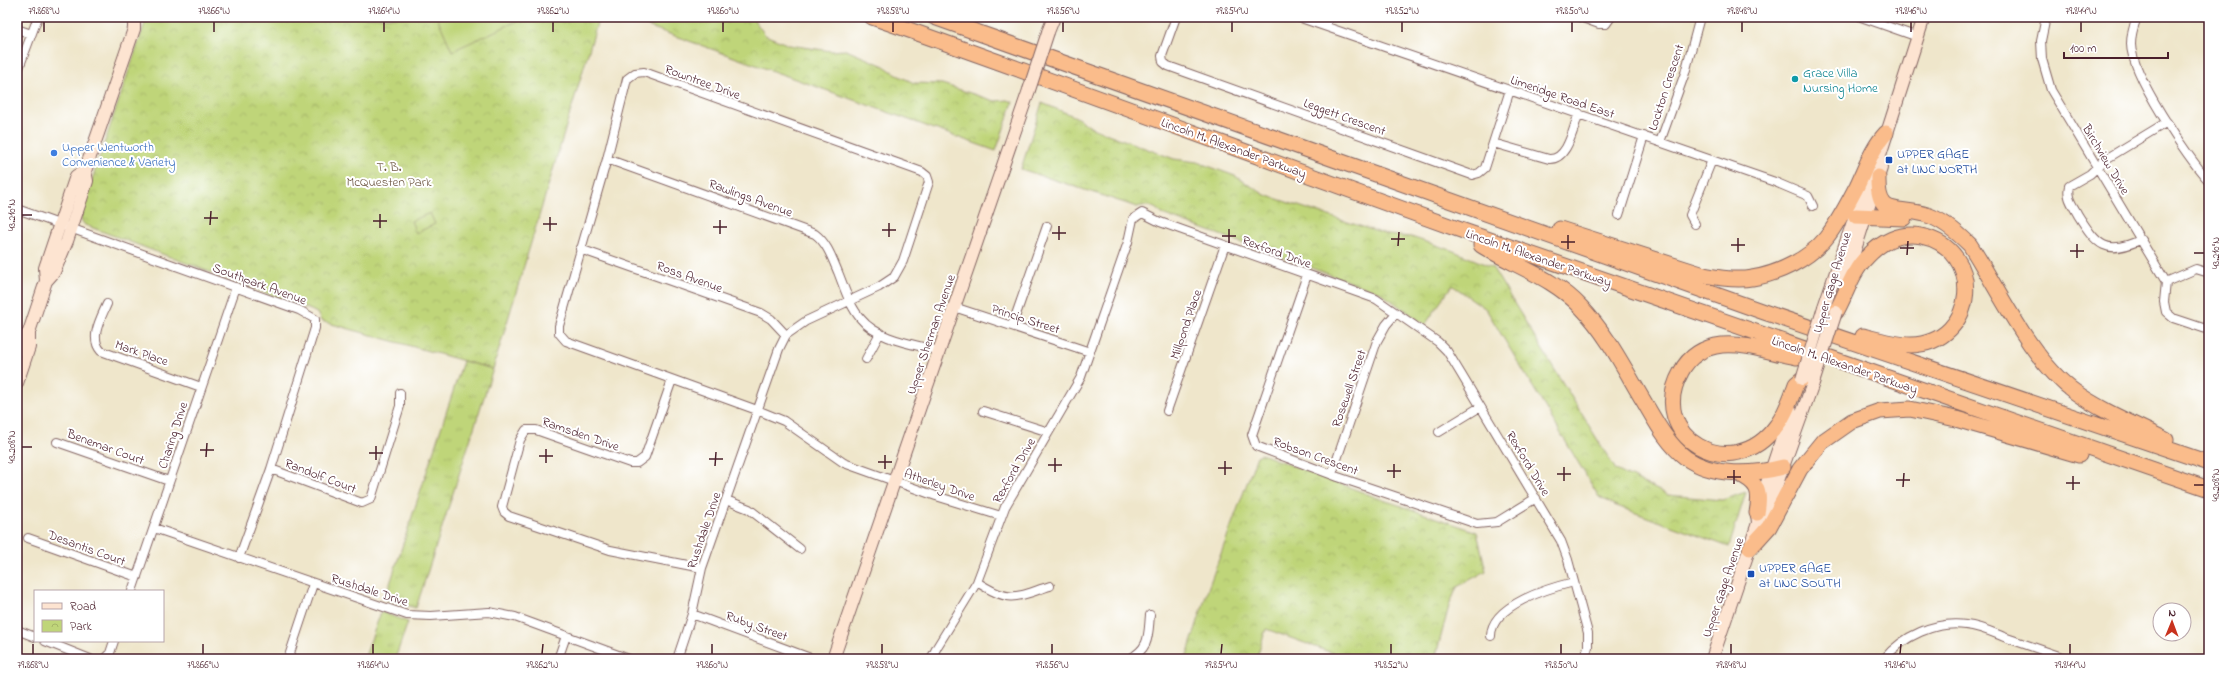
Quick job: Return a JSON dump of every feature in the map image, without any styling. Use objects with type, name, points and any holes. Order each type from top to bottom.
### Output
[{"type":"highway","name":"Lincoln M. Alexander Parkway","points":[[872,17],[1064,84],[1455,228],[1843,364],[2209,489]]},
{"type":"highway","name":"Lincoln M. Alexander Parkway","points":[[934,17],[1764,312],[2209,463]]},
{"type":"highway","points":[[1449,200],[1474,202],[1704,275],[1727,279],[1752,278],[1769,274],[1795,263],[1818,246],[1826,238],[1856,186],[1876,144],[1886,133]]},
{"type":"highway","points":[[1878,177],[1878,194],[1882,202],[1896,210],[1928,215],[1956,232],[1970,245],[2033,348],[2048,367],[2074,391],[2099,407],[2168,441],[2188,456]]},
{"type":"highway","points":[[1861,216],[1937,220]]},
{"type":"highway","points":[[1455,228],[1483,246],[1537,274],[1580,306],[1607,338],[1651,414],[1667,438],[1687,458],[1707,468],[1737,473],[1777,469]]},
{"type":"highway","points":[[1764,312],[1788,314],[1875,339],[1911,345],[1924,343],[1938,338],[1958,320],[1965,305],[1967,292],[1965,277],[1953,253],[1940,242],[1928,237],[1904,235],[1883,243],[1865,258],[1830,310]]},
{"type":"highway","points":[[1808,381],[1796,384],[1777,425],[1757,446],[1743,453],[1727,455],[1711,452],[1690,441],[1679,428],[1672,410],[1672,393],[1678,375],[1684,365],[1696,354],[1706,349],[1722,345],[1737,345],[1843,364]]},
{"type":"highway","points":[[1750,548],[1769,527],[1800,469],[1822,442],[1852,421],[1880,411],[1910,409],[1956,419],[2150,475],[2192,483]]},
{"type":"highway","points":[[1737,473],[1750,480],[1757,488],[1760,496],[1757,518]]},
{"type":"main road","points":[[17,383],[29,347],[29,332],[46,281],[54,272],[87,181],[85,171],[134,23],[141,23],[143,17]]},
{"type":"main road","name":"Upper Sherman Avenue","points":[[833,659],[1054,17]]},
{"type":"main road","name":"Upper Gage Avenue","points":[[1861,216],[1872,166],[1879,158],[1924,17]]},
{"type":"main road","name":"Upper Gage Avenue","points":[[1712,659],[1750,548],[1757,518],[1777,469],[1808,381],[1861,216],[1881,168],[1879,158]]},
{"type":"main road","points":[[46,281],[44,268],[76,176],[85,171]]},
{"type":"main road","points":[[17,350],[19,344],[29,332]]},
{"type":"street","points":[[17,73],[38,17]]},
{"type":"street","name":"Leggett Crescent","points":[[1176,17],[1163,54],[1163,60],[1168,66],[1472,175],[1484,170],[1510,90]]},
{"type":"street","name":"Limeridge Road East","points":[[1298,17],[1775,182],[1808,196],[1813,206]]},
{"type":"street","points":[[1326,26],[1329,17]]},
{"type":"street","points":[[1580,17],[1599,24],[1606,24],[1612,17]]},
{"type":"street","name":"Lockton Crescent","points":[[1660,142],[1685,73],[1700,17]]},
{"type":"street","points":[[1861,17],[1918,37]]},
{"type":"street","name":"Birchview Drive","points":[[2046,17],[2042,41],[2042,59],[2051,90],[2142,239],[2166,282]]},
{"type":"street","points":[[2137,17],[2131,44],[2137,70],[2167,122],[2209,181]]},
{"type":"street","points":[[17,29],[31,34]]},
{"type":"street","name":"Rowntree Drive","points":[[786,335],[806,321],[894,277],[903,261],[929,185],[927,176],[924,173],[644,72],[635,73],[627,79],[607,159],[559,326],[561,336],[566,341],[784,421],[844,463],[895,481]]},
{"type":"street","points":[[1493,143],[1549,159],[1556,158],[1564,150],[1578,113]]},
{"type":"street","points":[[2142,239],[2123,248],[2116,248],[2101,244],[2092,237],[2069,200],[2067,192],[2069,186],[2090,174],[2097,167],[2167,122]]},
{"type":"street","points":[[1619,215],[1644,136]]},
{"type":"street","name":"Rawlings Avenue","points":[[607,159],[815,234],[826,245],[850,300],[859,317],[867,326],[880,333],[939,351]]},
{"type":"street","points":[[1695,224],[1690,215],[1712,160]]},
{"type":"street","name":"Southpark Avenue","points":[[17,210],[306,312],[313,317],[315,321],[315,328],[271,469],[239,558]]},
{"type":"street","name":"Rexford Drive","points":[[931,659],[977,582],[1001,516],[1081,377],[1128,242],[1133,219],[1142,213],[1160,222],[1376,299],[1438,342],[1448,351],[1561,541],[1588,633],[1588,647],[1584,659]]},
{"type":"street","points":[[1012,326],[1047,226]]},
{"type":"street","name":"Millpond Place","points":[[1167,411],[1225,245]]},
{"type":"street","name":"Ross Avenue","points":[[580,249],[761,313],[771,319],[786,335]]},
{"type":"street","points":[[2209,273],[2196,269],[2166,282],[2164,308],[2169,316],[2173,318],[2209,330]]},
{"type":"street","name":"Robson Crescent","points":[[1307,275],[1251,438],[1260,448],[1477,524],[1496,522],[1536,498]]},
{"type":"street","name":"Charing Drive","points":[[132,590],[236,287]]},
{"type":"street","name":"Mark Place","points":[[107,304],[96,334],[97,346],[101,351],[201,387]]},
{"type":"street","name":"Princip Street","points":[[954,307],[1090,352]]},
{"type":"street","name":"Rosewell Street","points":[[1332,474],[1377,341],[1386,325],[1396,313]]},
{"type":"street","points":[[866,359],[880,333]]},
{"type":"street","points":[[757,410],[786,335]]},
{"type":"street","name":"Ramsden Drive","points":[[672,380],[645,457],[637,463],[630,463],[536,430],[526,430],[520,440],[502,507],[504,512],[509,516],[610,550],[702,568]]},
{"type":"street","name":"Randolf Court","points":[[271,469],[362,503],[371,499],[400,406],[400,393]]},
{"type":"street","points":[[1439,432],[1480,407]]},
{"type":"street","name":"Rushdale Drive","points":[[677,659],[692,614],[702,568],[757,410]]},
{"type":"street","points":[[982,411],[1049,432]]},
{"type":"street","name":"Benemar Court","points":[[57,442],[169,481]]},
{"type":"street","name":"Atherley Drive","points":[[895,481],[936,496],[1001,516]]},
{"type":"street","points":[[726,500],[748,509],[800,549]]},
{"type":"street","name":"Rushdale Drive","points":[[154,528],[313,584],[407,614],[431,616],[488,612],[515,617],[629,659]]},
{"type":"street","name":"Desantis Court","points":[[28,538],[137,577]]},
{"type":"street","points":[[977,582],[996,594],[1004,597],[1014,597],[1050,586]]},
{"type":"street","points":[[1491,636],[1492,626],[1498,617],[1521,600],[1544,590],[1574,582]]},
{"type":"street","points":[[288,659],[313,584]]},
{"type":"street","name":"Ruby Street","points":[[692,614],[813,659]]},
{"type":"street","points":[[1129,659],[1138,654],[1147,644],[1150,615]]},
{"type":"street","points":[[1884,659],[1908,638],[1933,628],[1960,625],[1980,628],[2064,658]]},
{"type":"street","points":[[17,630],[34,637]]},
{"type":"street","points":[[558,659],[566,636]]},
{"type":"street","points":[[48,642],[90,659]]},
{"type":"street","points":[[104,659],[110,653],[114,642]]},
{"type":"green space","name":"T. B. McQuesten Park","points":[[147,17],[599,17],[493,369],[321,321],[317,313],[311,310],[85,225],[81,220],[81,212]]},
{"type":"green space","points":[[437,17],[526,17],[452,51]]},
{"type":"green space","points":[[622,17],[752,17],[765,35],[789,45],[831,51],[846,50],[884,66],[897,75],[914,83],[942,84],[995,101],[1008,100],[1013,102],[996,151]]},
{"type":"green space","points":[[1042,103],[1076,117],[1092,128],[1174,159],[1197,162],[1235,176],[1265,195],[1387,235],[1411,237],[1451,250],[1492,267],[1616,470],[1668,495],[1722,500],[1746,492],[1729,547],[1614,505],[1599,497],[1486,309],[1452,285],[1425,325],[1381,293],[1162,214],[1151,206],[1137,207],[1021,169]]},
{"type":"green space","points":[[430,213],[435,224],[416,233],[411,221]]},
{"type":"green space","points":[[463,361],[493,369],[416,608],[385,599]]},
{"type":"green space","points":[[1261,454],[1378,498],[1477,532],[1486,571],[1457,587],[1449,606],[1435,659],[1349,659],[1266,629],[1256,659],[1186,659],[1209,586],[1257,456]]},
{"type":"green space","points":[[381,612],[408,622],[395,659],[364,659]]},
{"type":"place","name":"Grace Villa Nursing Home","points":[[1795,79]]},
{"type":"place","name":"Upper Wentworth Convenience & Variety","points":[[54,153]]},
{"type":"place","name":"UPPER GAGE at LINC NORTH","points":[[1889,160]]},
{"type":"place","name":"UPPER GAGE at LINC SOUTH","points":[[1751,574]]}]
